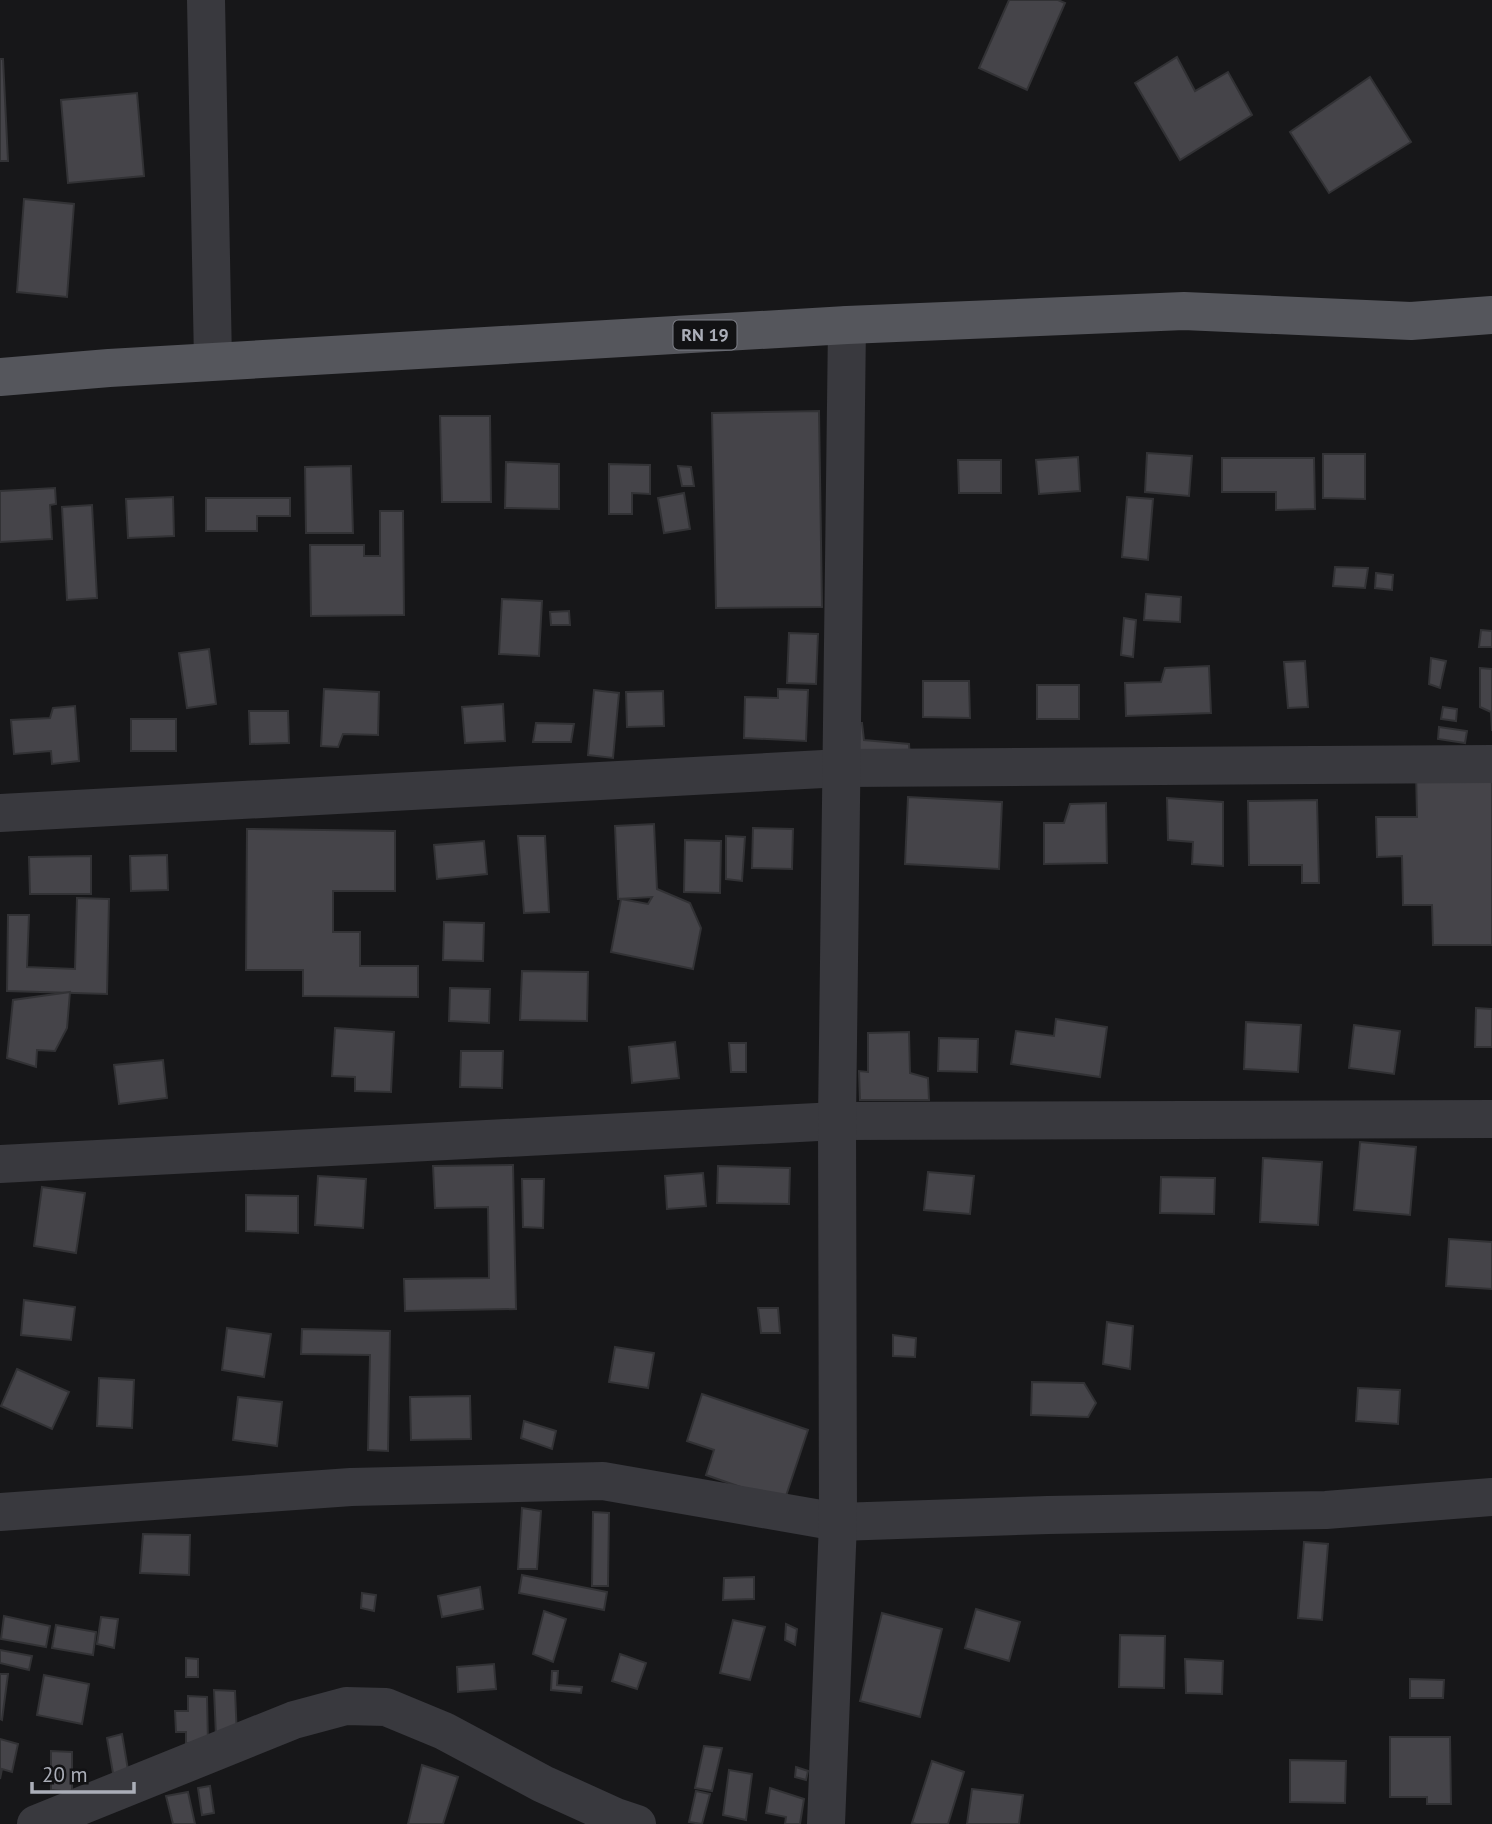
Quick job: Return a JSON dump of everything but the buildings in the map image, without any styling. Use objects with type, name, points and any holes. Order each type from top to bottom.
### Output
[{"type":"main road","name":"RN 19","points":[[1411,321],[1492,301]]},
{"type":"main road","name":"RN 19","points":[[0,377],[214,361],[847,326],[1184,311],[1411,321],[1492,315]]},
{"type":"street","points":[[206,0],[214,361]]},
{"type":"street","points":[[826,1824],[838,1522],[837,1121],[847,326]]},
{"type":"street","points":[[0,813],[842,768],[1492,764]]},
{"type":"street","points":[[0,1164],[837,1121],[1492,1119]]},
{"type":"street","points":[[0,1512],[351,1487],[603,1481],[838,1522],[1326,1510],[1492,1497]]},
{"type":"street","points":[[36,1824],[294,1720],[346,1706],[386,1706],[444,1731],[543,1784],[637,1824]]}]
